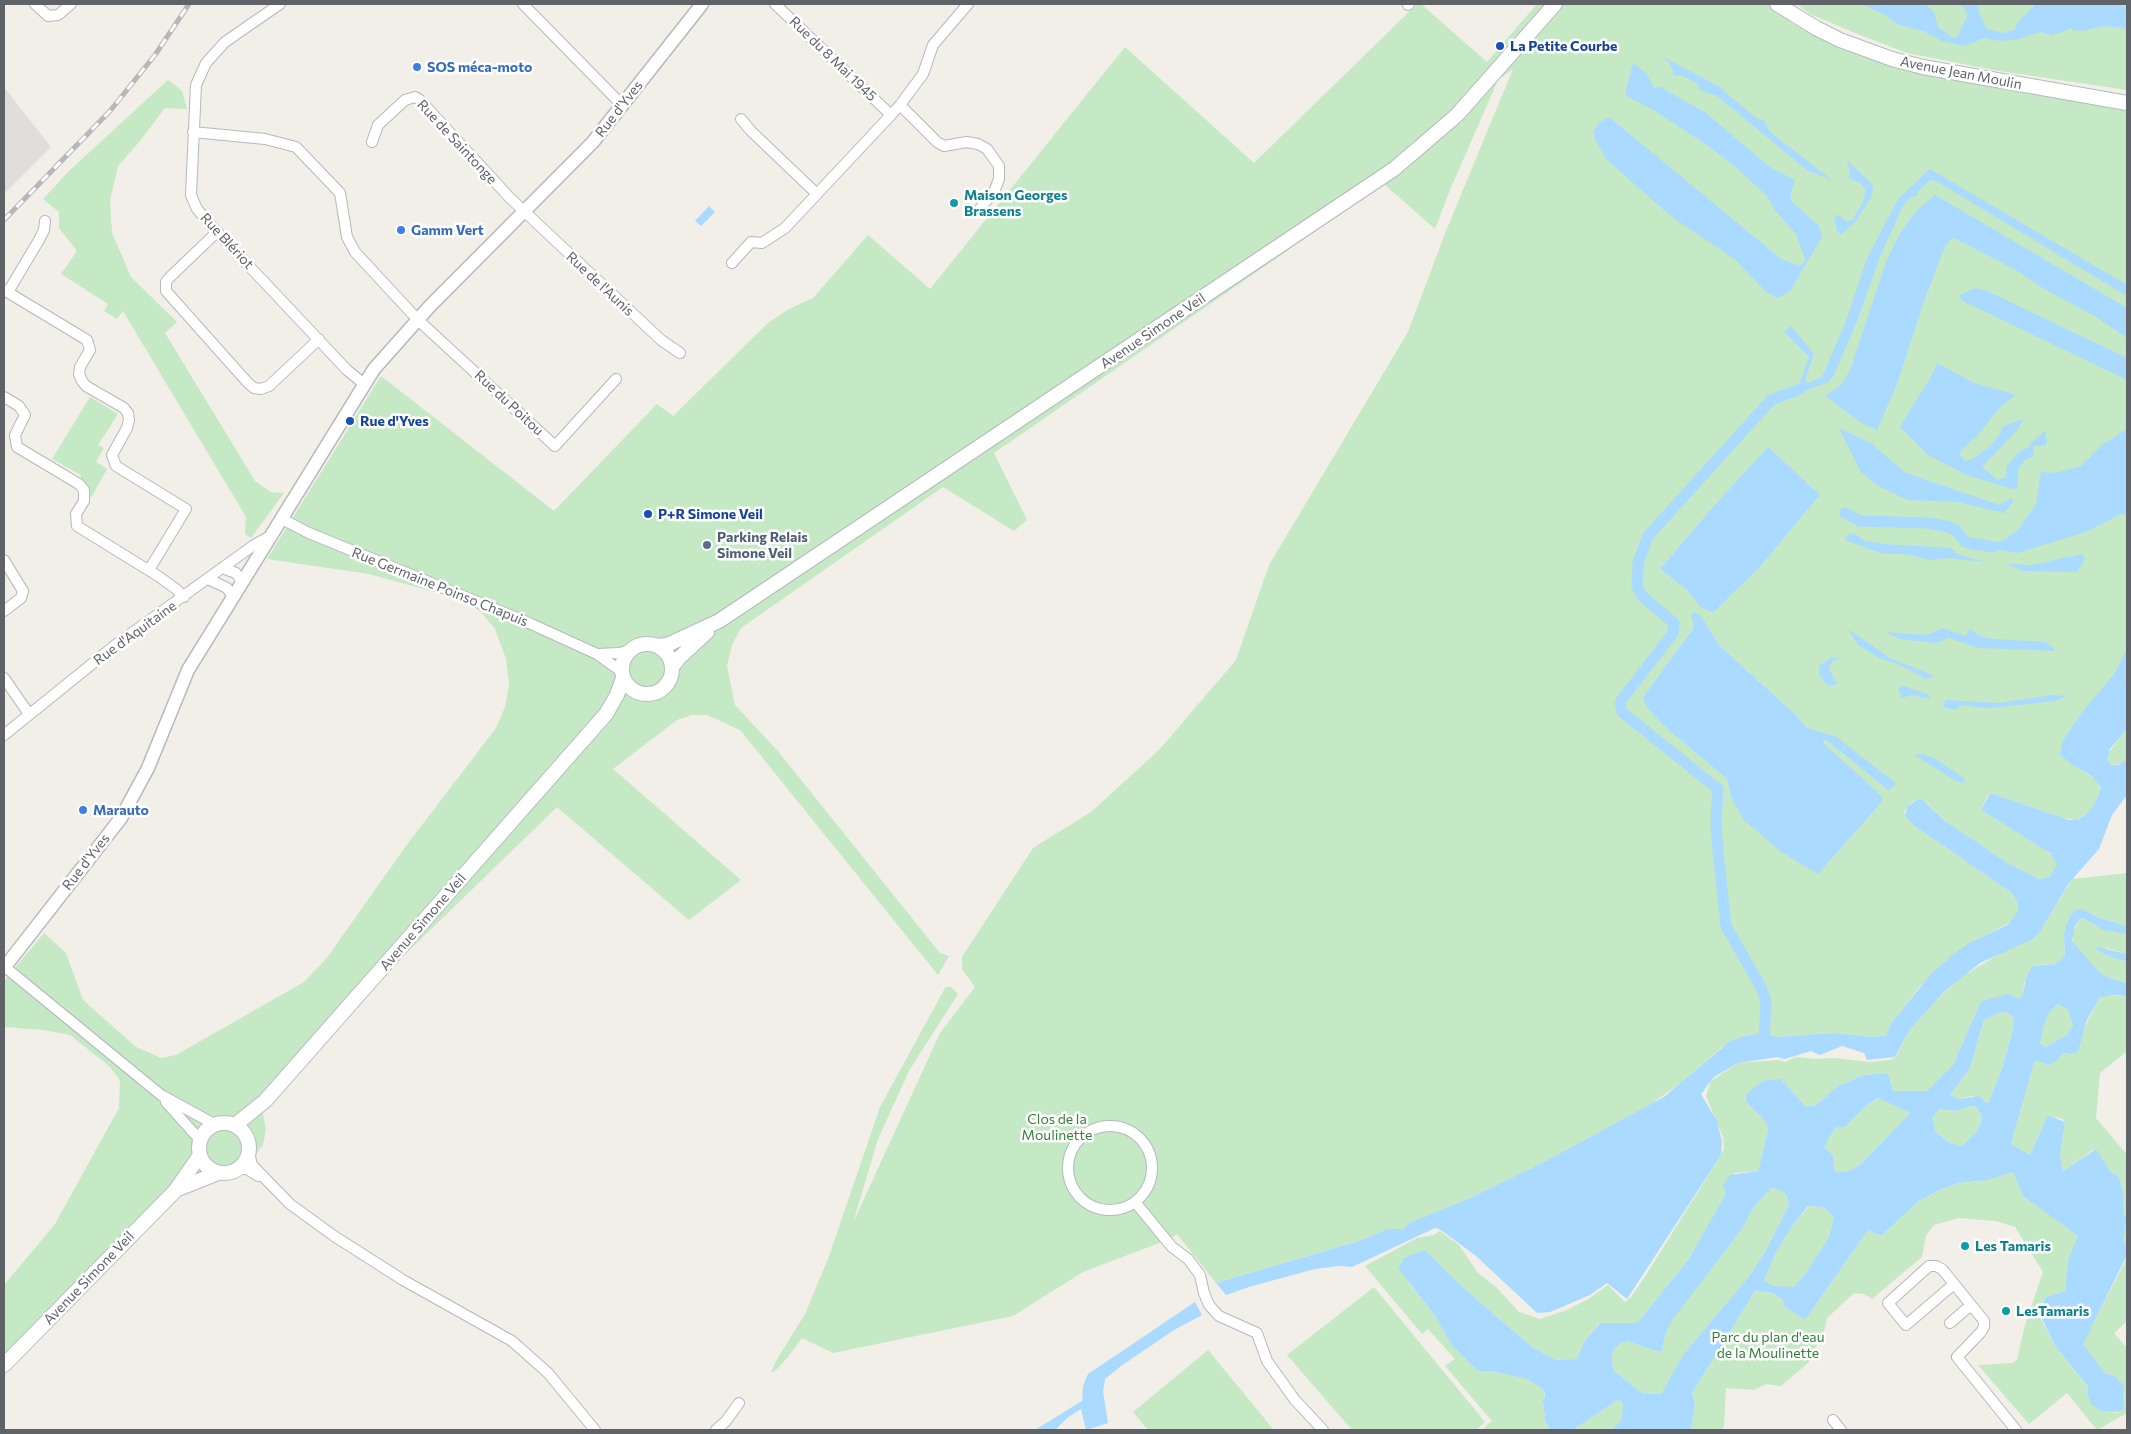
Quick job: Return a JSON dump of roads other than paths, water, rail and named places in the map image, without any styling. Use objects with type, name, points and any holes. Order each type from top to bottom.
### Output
[{"type":"main road","name":"Avenue Simone Veil","points":[[718,621],[1394,169],[1456,115],[1555,4]]},
{"type":"main road","name":"Avenue Jean Moulin","points":[[1777,4],[1840,40],[1892,59],[1923,67],[2127,103]]},
{"type":"main road","points":[[606,714],[617,695],[624,660],[631,650],[645,644],[667,645],[718,621]]},
{"type":"main road","points":[[622,675],[631,690],[641,694],[653,694],[664,689],[670,679],[672,667],[678,659],[718,621]]},
{"type":"main road","points":[[657,646],[668,656],[672,667]]},
{"type":"main road","points":[[606,714],[641,694]]},
{"type":"main road","name":"Avenue Simone Veil","points":[[235,1125],[265,1101],[606,714]]},
{"type":"main road","points":[[175,1191],[192,1182],[218,1173],[238,1169],[244,1163],[252,1125],[265,1101]]},
{"type":"main road","points":[[218,1173],[208,1168],[200,1155],[200,1140],[208,1128],[214,1124],[227,1123],[235,1125],[245,1133],[248,1145]]},
{"type":"main road","points":[[175,1191],[200,1155]]},
{"type":"main road","name":"Avenue Simone Veil","points":[[4,1366],[175,1191]]},
{"type":"street","points":[[35,4],[48,16],[58,15],[71,4]]},
{"type":"street","name":"Rue Blériot","points":[[280,4],[225,42],[212,55],[196,85],[191,195],[197,209],[217,232],[347,370],[364,384]]},
{"type":"street","points":[[523,4],[622,106]]},
{"type":"street","name":"Rue d'Yves","points":[[4,967],[121,818],[148,768],[188,670],[374,369],[418,320],[576,160],[622,106],[702,4]]},
{"type":"street","name":"Rue du 8 Mai 1945","points":[[775,4],[891,115]]},
{"type":"street","points":[[732,263],[751,242],[762,243],[784,228],[891,115],[923,74],[934,45],[968,4]]},
{"type":"street","name":"Rue de Saintonge","points":[[372,142],[378,125],[405,100],[414,97],[420,100],[524,211]]},
{"type":"street","points":[[900,105],[937,142],[944,146],[968,142],[978,144],[987,149],[995,158],[999,166],[999,179],[994,192],[981,207]]},
{"type":"street","points":[[741,119],[751,131],[817,194]]},
{"type":"street","points":[[193,132],[266,138],[296,147],[340,193],[347,237],[355,252],[418,320]]},
{"type":"street","name":"Rue de l'Aunis","points":[[524,211],[661,340],[680,353]]},
{"type":"street","points":[[45,221],[44,230],[39,240],[6,291],[87,340],[90,350],[80,367],[79,374],[82,381],[86,386],[124,408],[128,413],[127,428],[112,455],[116,466],[190,507],[149,570]]},
{"type":"street","points":[[217,232],[169,278],[165,287],[169,295],[248,383],[254,388],[262,389],[269,386],[319,339]]},
{"type":"street","name":"Rue du Poitou","points":[[418,320],[555,446],[616,379]]},
{"type":"street","points":[[4,397],[19,406],[25,415],[15,435],[17,447],[79,484],[84,490],[84,501],[76,514],[77,526],[149,570],[184,597]]},
{"type":"street","name":"Rue Germaine Poinso Chapuis","points":[[282,519],[309,533],[521,619],[597,654],[622,675]]},
{"type":"street","name":"Rue d'Aquitaine","points":[[4,735],[118,643],[184,597],[260,540],[270,536]]},
{"type":"street","points":[[4,560],[23,591],[21,598],[4,611]]},
{"type":"street","points":[[222,568],[236,573],[242,582]]},
{"type":"street","points":[[208,579],[227,588],[233,597]]},
{"type":"street","name":"Rue Germaine Poinso Chapuis","points":[[597,654],[619,653],[631,650]]},
{"type":"street","points":[[4,678],[29,714]]},
{"type":"street","points":[[4,967],[160,1095],[200,1140]]},
{"type":"street","points":[[160,1095],[214,1124]]},
{"type":"street","points":[[1114,1125],[1128,1129],[1140,1137],[1148,1148],[1152,1161],[1152,1175],[1148,1188],[1136,1202],[1128,1207],[1114,1210],[1100,1209],[1088,1204],[1077,1195],[1071,1183],[1068,1170],[1069,1157],[1074,1145],[1082,1136],[1100,1126],[1114,1125]]},
{"type":"street","points":[[248,1145],[252,1165],[290,1204],[334,1236],[403,1280],[512,1341],[548,1373],[595,1430]]},
{"type":"street","points":[[238,1169],[246,1169],[266,1180]]},
{"type":"street","points":[[1136,1202],[1172,1246],[1188,1259],[1200,1275],[1209,1305],[1219,1316],[1257,1333],[1267,1361],[1295,1400],[1323,1430]]},
{"type":"street","points":[[1954,1284],[1906,1325],[1888,1303],[1929,1266],[1936,1266],[1942,1269],[1984,1321],[1984,1327],[1957,1357],[2016,1430]]},
{"type":"street","points":[[1950,1323],[1971,1305]]},
{"type":"street","points":[[716,1430],[726,1421],[739,1403]]},
{"type":"street","points":[[1832,1420],[1841,1430]]},
{"type":"water","points":[[1862,4],[1925,4],[1934,12],[1938,27],[1953,38],[1957,37],[1968,15],[1961,4],[1978,4],[1979,13],[1987,29],[2005,33],[2014,30],[2019,21],[2036,4],[2121,4],[2127,8],[2127,31],[2123,28],[2105,26],[2080,31],[2070,29],[2052,35],[2040,32],[2019,39],[2000,41],[1984,38],[1965,46],[1942,41],[1925,32],[1897,24],[1885,15]]},
{"type":"water","points":[[1659,55],[1718,86],[1756,118],[1765,121],[1769,131],[1832,180],[1808,171],[1717,96],[1699,90],[1698,84],[1683,76],[1674,75],[1669,62]]},
{"type":"water","points":[[1633,63],[1646,73],[1654,88],[1660,87],[1706,113],[1771,168],[1795,180],[1791,201],[1819,226],[1822,237],[1790,291],[1778,298],[1766,292],[1736,260],[1672,217],[1606,159],[1593,132],[1599,123],[1609,117],[1781,259],[1800,266],[1804,263],[1805,259],[1796,234],[1774,209],[1767,196],[1740,171],[1707,145],[1655,111],[1625,95]]},
{"type":"water","points":[[1847,160],[1873,185],[1872,196],[1856,221],[1841,235],[1837,231],[1834,215],[1840,216],[1846,221],[1852,220],[1863,202],[1866,189],[1859,182],[1848,178],[1850,173]]},
{"type":"water","points":[[1930,169],[2127,285],[2127,296],[1936,181],[1930,180],[1918,191],[1917,196],[1912,197],[1904,204],[1881,254],[1857,321],[1834,375],[1828,382],[1778,402],[1798,387],[1809,357],[1784,332],[1791,326],[1814,354],[1805,380],[1808,383],[1822,377],[1846,321],[1866,261],[1898,199]]},
{"type":"water","points":[[1935,195],[2127,308],[2127,338],[2098,318],[2041,287],[2016,270],[1954,238],[1950,240],[1943,251],[1922,307],[1897,384],[1877,430],[1863,424],[1825,396],[1841,385],[1851,368],[1886,262],[1901,232],[1917,210]]},
{"type":"water","points":[[709,206],[715,212],[701,226],[695,221]]},
{"type":"water","points":[[1975,288],[1985,290],[2127,358],[2127,380],[1961,300],[1960,295]]},
{"type":"water","points":[[1937,363],[1974,383],[2016,395],[1999,408],[1977,436],[1961,450],[1960,456],[1966,461],[1973,459],[1991,445],[2000,434],[2002,427],[2024,418],[2016,432],[1982,467],[1998,480],[2006,477],[2007,466],[2021,450],[2028,448],[2045,431],[2047,443],[2044,446],[2034,446],[2033,456],[2024,461],[2018,470],[2017,488],[2013,489],[1967,475],[1928,455],[1900,427],[1932,375]]},
{"type":"water","points":[[1839,428],[1872,444],[1906,473],[1999,505],[2012,498],[2013,502],[2004,513],[1958,502],[1908,500],[1878,486],[1861,472]]},
{"type":"water","points":[[2127,429],[2127,515],[2121,514],[2086,532],[2017,553],[1974,545],[2003,541],[2018,530],[2036,504],[2041,472],[2056,473],[2081,466],[2102,445]]},
{"type":"water","points":[[1768,447],[1820,495],[1760,567],[1713,613],[1700,607],[1688,591],[1660,569],[1710,510]]},
{"type":"water","points":[[1854,533],[1865,541],[1884,544],[1951,548],[1957,554],[1985,562],[1947,558],[1930,560],[1906,554],[1882,554],[1845,540],[1848,535]]},
{"type":"water","points":[[2082,554],[2085,559],[2077,572],[2022,571],[2007,564],[2032,565]]},
{"type":"water","points":[[1695,612],[1701,616],[1719,645],[1797,716],[1807,728],[1835,736],[1897,784],[1888,790],[1826,740],[1823,743],[1882,796],[1882,802],[1818,874],[1780,851],[1744,820],[1731,797],[1727,779],[1664,726],[1646,706],[1643,697],[1694,627],[1691,614]]},
{"type":"water","points":[[1943,628],[1966,636],[1970,629],[1980,636],[1993,639],[2046,642],[2056,651],[1979,648],[1949,638],[1937,643],[1899,639],[1886,632],[1926,635]]},
{"type":"water","points":[[1848,629],[1890,658],[1935,676],[1926,679],[1898,664],[1879,658],[1858,645]]},
{"type":"water","points":[[2127,649],[2127,729],[2110,749],[2107,760],[2112,765],[2119,765],[2127,759],[2127,795],[2112,815],[2099,849],[2069,883],[2040,932],[2033,939],[1980,963],[1943,993],[1910,1029],[1895,1057],[1867,1060],[1864,1053],[1842,1046],[1820,1055],[1811,1051],[1785,1059],[1777,1057],[1738,1063],[1714,1077],[1701,1094],[1717,1121],[1722,1141],[1721,1155],[1627,1299],[1607,1283],[1590,1295],[1550,1312],[1537,1313],[1476,1256],[1441,1230],[1435,1228],[1352,1267],[1338,1266],[1315,1269],[1226,1295],[1216,1283],[1362,1240],[1387,1229],[1403,1229],[1409,1223],[1470,1198],[1544,1162],[1664,1097],[1729,1042],[1744,1036],[1762,1033],[1766,1019],[1768,1019],[1768,1034],[1777,1037],[1834,1033],[1873,1037],[1886,1035],[1892,1022],[1930,975],[1971,942],[2009,924],[2018,911],[2017,901],[2012,893],[1913,825],[1905,816],[1907,807],[1918,799],[1923,800],[1945,821],[2009,864],[2039,879],[2050,877],[2057,864],[2050,853],[1981,810],[1990,793],[2070,820],[2079,819],[2086,814],[2094,805],[2101,789],[2100,786],[2092,776],[2074,766],[2060,755],[2062,742],[2083,711],[2114,674]]},
{"type":"water","points":[[1831,658],[1839,658],[1832,662],[1829,669],[1837,684],[1827,685],[1819,674],[1819,666]]},
{"type":"water","points":[[1903,686],[1928,694],[1930,699],[1911,695],[1902,698],[1898,688]]},
{"type":"water","points":[[2053,695],[2067,696],[2055,701],[2000,707],[1985,708],[1961,705],[1955,710],[1945,708],[1943,704],[1946,700],[1998,703]]},
{"type":"water","points":[[1922,754],[1934,758],[1964,778],[1965,783],[1958,782],[1914,755]]},
{"type":"water","points":[[2082,909],[2100,918],[2127,926],[2127,934],[2104,930],[2083,918],[2075,926],[2072,941],[2098,971],[2109,978],[2127,983],[2127,996],[2113,995],[2100,997],[2086,1022],[2078,1052],[2071,1054],[2063,1053],[2057,1061],[2048,1065],[2035,1060],[2011,1144],[2030,1155],[2047,1117],[2050,1116],[2065,1122],[2060,1157],[2063,1171],[2096,1149],[2109,1170],[2119,1177],[2123,1193],[2123,1213],[2127,1218],[2123,1239],[2127,1250],[2126,1257],[2083,1344],[2105,1373],[2116,1377],[2124,1386],[2123,1409],[2118,1412],[2102,1411],[2091,1404],[2088,1396],[2088,1387],[2055,1346],[2038,1311],[2046,1297],[2065,1291],[2068,1260],[2078,1236],[2023,1196],[2013,1172],[1987,1180],[1959,1183],[1941,1189],[1919,1201],[1881,1236],[1868,1230],[1805,1320],[1784,1306],[1783,1300],[1773,1293],[1755,1291],[1692,1393],[1695,1404],[1691,1430],[1612,1430],[1622,1419],[1623,1404],[1619,1399],[1573,1430],[1550,1430],[1544,1418],[1546,1413],[1543,1409],[1545,1405],[1542,1404],[1545,1396],[1544,1390],[1527,1379],[1491,1371],[1479,1371],[1475,1368],[1453,1347],[1435,1316],[1398,1268],[1404,1258],[1424,1250],[1426,1251],[1467,1291],[1532,1347],[1556,1360],[1577,1359],[1584,1342],[1600,1323],[1631,1323],[1639,1321],[1688,1260],[1724,1197],[1726,1192],[1723,1186],[1730,1175],[1758,1171],[1768,1130],[1762,1118],[1746,1102],[1746,1095],[1752,1089],[1765,1080],[1781,1079],[1806,1107],[1816,1105],[1837,1087],[1863,1075],[1888,1073],[1893,1091],[1927,1091],[1953,1065],[1981,1001],[2008,994],[2019,999],[2023,994],[2026,978],[2033,966],[2055,964],[2062,959],[2065,954],[2064,935],[2066,926],[2071,915],[2077,910]],"holes":[[[2058,1004],[2068,1010],[2073,1025],[2067,1035],[2045,1047],[2040,1043],[2044,1025],[2050,1011]],[[2001,1012],[2009,1013],[2014,1019],[2013,1029],[2003,1066],[1989,1102],[1985,1103],[1979,1096],[1959,1099],[1950,1095],[1970,1068],[1984,1020]],[[1878,1098],[1910,1113],[1861,1164],[1849,1171],[1838,1172],[1834,1169],[1833,1155],[1824,1147],[1835,1128],[1845,1127],[1864,1108]],[[1969,1106],[1976,1107],[1981,1114],[1982,1120],[1975,1134],[1961,1146],[1950,1143],[1936,1132],[1932,1118],[1939,1109],[1957,1111]],[[1772,1188],[1781,1190],[1787,1196],[1789,1205],[1765,1252],[1750,1275],[1683,1355],[1661,1394],[1643,1394],[1613,1370],[1613,1350],[1621,1343],[1628,1341],[1659,1352],[1662,1350],[1666,1332],[1673,1319],[1742,1229],[1756,1204]],[[1808,1206],[1824,1207],[1834,1217],[1829,1237],[1805,1274],[1794,1287],[1774,1286],[1764,1281],[1776,1252]]]},
{"type":"water","points":[[2097,947],[2127,954],[2127,962],[2106,955],[2096,949]]},
{"type":"water","points":[[1195,1302],[1202,1315],[1174,1330],[1105,1379],[1103,1391],[1108,1423],[1086,1430],[1081,1409],[1067,1418],[1055,1430],[1035,1430],[1082,1401],[1083,1386],[1088,1374]]},
{"type":"waterway","points":[[1764,1039],[1766,1002],[1762,989],[1726,926],[1716,820],[1718,789],[1622,712],[1620,702],[1673,633],[1674,623],[1643,597],[1637,587],[1638,563],[1648,536],[1771,400],[1800,389]]},
{"type":"waterway","points":[[1845,513],[1860,521],[1929,523],[1949,527],[1957,531],[1965,542],[1993,547]]},
{"type":"railway","points":[[4,220],[110,111],[155,55],[189,4]]},
{"type":"place","name":"La Petite Courbe","points":[[1500,46]]},
{"type":"place","name":"SOS méca-moto","points":[[417,67]]},
{"type":"place","name":"Maison Georges Brassens","points":[[954,203]]},
{"type":"place","name":"Gamm Vert","points":[[401,230]]},
{"type":"place","name":"Rue d'Yves","points":[[350,421]]},
{"type":"place","name":"P+R Simone Veil","points":[[648,514]]},
{"type":"place","name":"Parking Relais Simone Veil","points":[[707,545]]},
{"type":"place","name":"Marauto","points":[[83,810]]},
{"type":"place","name":"Les Tamaris","points":[[1965,1246]]},
{"type":"place","name":"LesTamaris","points":[[2006,1311]]},
{"type":"park label","name":"Clos de la Moulinette","points":[[1057,1128]]},
{"type":"park label","name":"Parc du plan d'eau de la Moulinette","points":[[1768,1345]]}]
